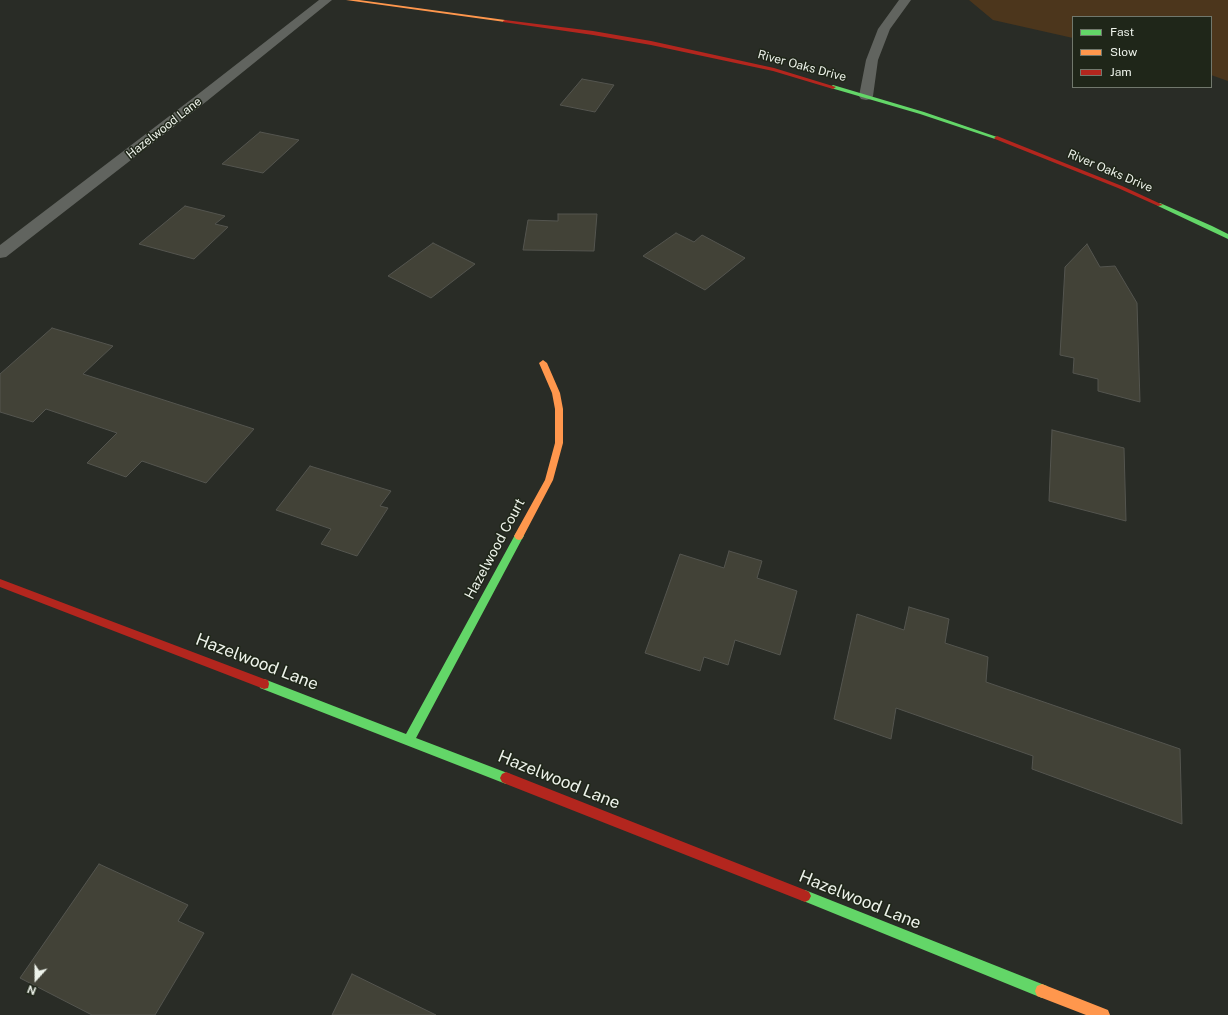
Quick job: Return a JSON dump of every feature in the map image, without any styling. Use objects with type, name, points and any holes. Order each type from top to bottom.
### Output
[{"type":"street","name":"Hazelwood Lane","points":[[0,253],[202,98],[326,0]]},
{"type":"street","name":"River Oaks Drive","points":[[348,0],[535,25],[651,43],[774,70],[930,116],[1042,156],[1134,193],[1210,227],[1228,237]]},
{"type":"street","points":[[866,96],[872,60],[884,29],[905,0]]},
{"type":"street","name":"Hazelwood Court","points":[[409,739],[548,480],[559,443],[559,409],[556,393],[543,363]]},
{"type":"street","name":"Hazelwood Lane","points":[[0,583],[409,739],[1103,1015]]},
{"type":"shaded area","points":[[969,0],[1228,0],[1228,81],[1212,75],[1212,16],[1072,16],[1072,38],[993,20]]},
{"type":"building","points":[[582,79],[614,85],[595,112],[560,105]]},
{"type":"building","points":[[260,132],[299,140],[263,173],[222,164]]},
{"type":"building","points":[[185,206],[225,216],[215,224],[228,227],[194,259],[139,244]]},
{"type":"building","points":[[558,214],[597,214],[594,251],[523,250],[528,220],[558,221]]},
{"type":"building","points":[[676,233],[694,242],[702,235],[745,258],[705,290],[643,256]]},
{"type":"building","points":[[433,243],[475,264],[431,298],[388,276]]},
{"type":"building","points":[[1087,244],[1100,267],[1115,266],[1137,303],[1140,402],[1098,391],[1098,379],[1073,373],[1074,358],[1060,355],[1065,267]]},
{"type":"building","points":[[52,328],[113,346],[83,374],[254,429],[206,483],[142,461],[126,477],[87,463],[117,433],[46,409],[33,422],[0,412],[0,374]]},
{"type":"building","points":[[1052,430],[1124,448],[1126,521],[1049,501]]},
{"type":"building","points":[[310,466],[391,491],[380,506],[388,508],[357,556],[321,544],[331,529],[276,510]]},
{"type":"building","points":[[729,551],[762,561],[757,578],[797,591],[780,655],[735,640],[728,665],[704,657],[700,671],[645,653],[680,554],[724,568]]},
{"type":"building","points":[[909,607],[949,619],[945,643],[988,657],[986,682],[1180,749],[1182,824],[1032,769],[1033,756],[896,708],[891,739],[834,719],[857,614],[904,630]]},
{"type":"building","points":[[99,864],[188,905],[178,921],[204,933],[155,1015],[92,1015],[20,978]]},
{"type":"building","points":[[352,974],[436,1015],[332,1015]]},
{"type":"traffic: fast","points":[[833,87],[922,113],[997,138]]},
{"type":"traffic: fast","points":[[1160,205],[1210,227],[1228,237]]},
{"type":"traffic: fast","points":[[409,739],[519,536]]},
{"type":"traffic: fast","points":[[264,684],[506,778]]},
{"type":"traffic: fast","points":[[805,896],[1042,991]]},
{"type":"traffic: slow","points":[[348,0],[505,21]]},
{"type":"traffic: slow","points":[[519,536],[549,480],[559,443],[559,409],[556,393],[543,363]]},
{"type":"traffic: slow","points":[[1042,991],[1103,1015]]},
{"type":"traffic: jam","points":[[505,21],[593,33],[651,43],[774,70],[833,87]]},
{"type":"traffic: jam","points":[[997,138],[1120,187],[1160,205]]},
{"type":"traffic: jam","points":[[0,583],[264,684]]},
{"type":"traffic: jam","points":[[506,778],[805,896]]}]
